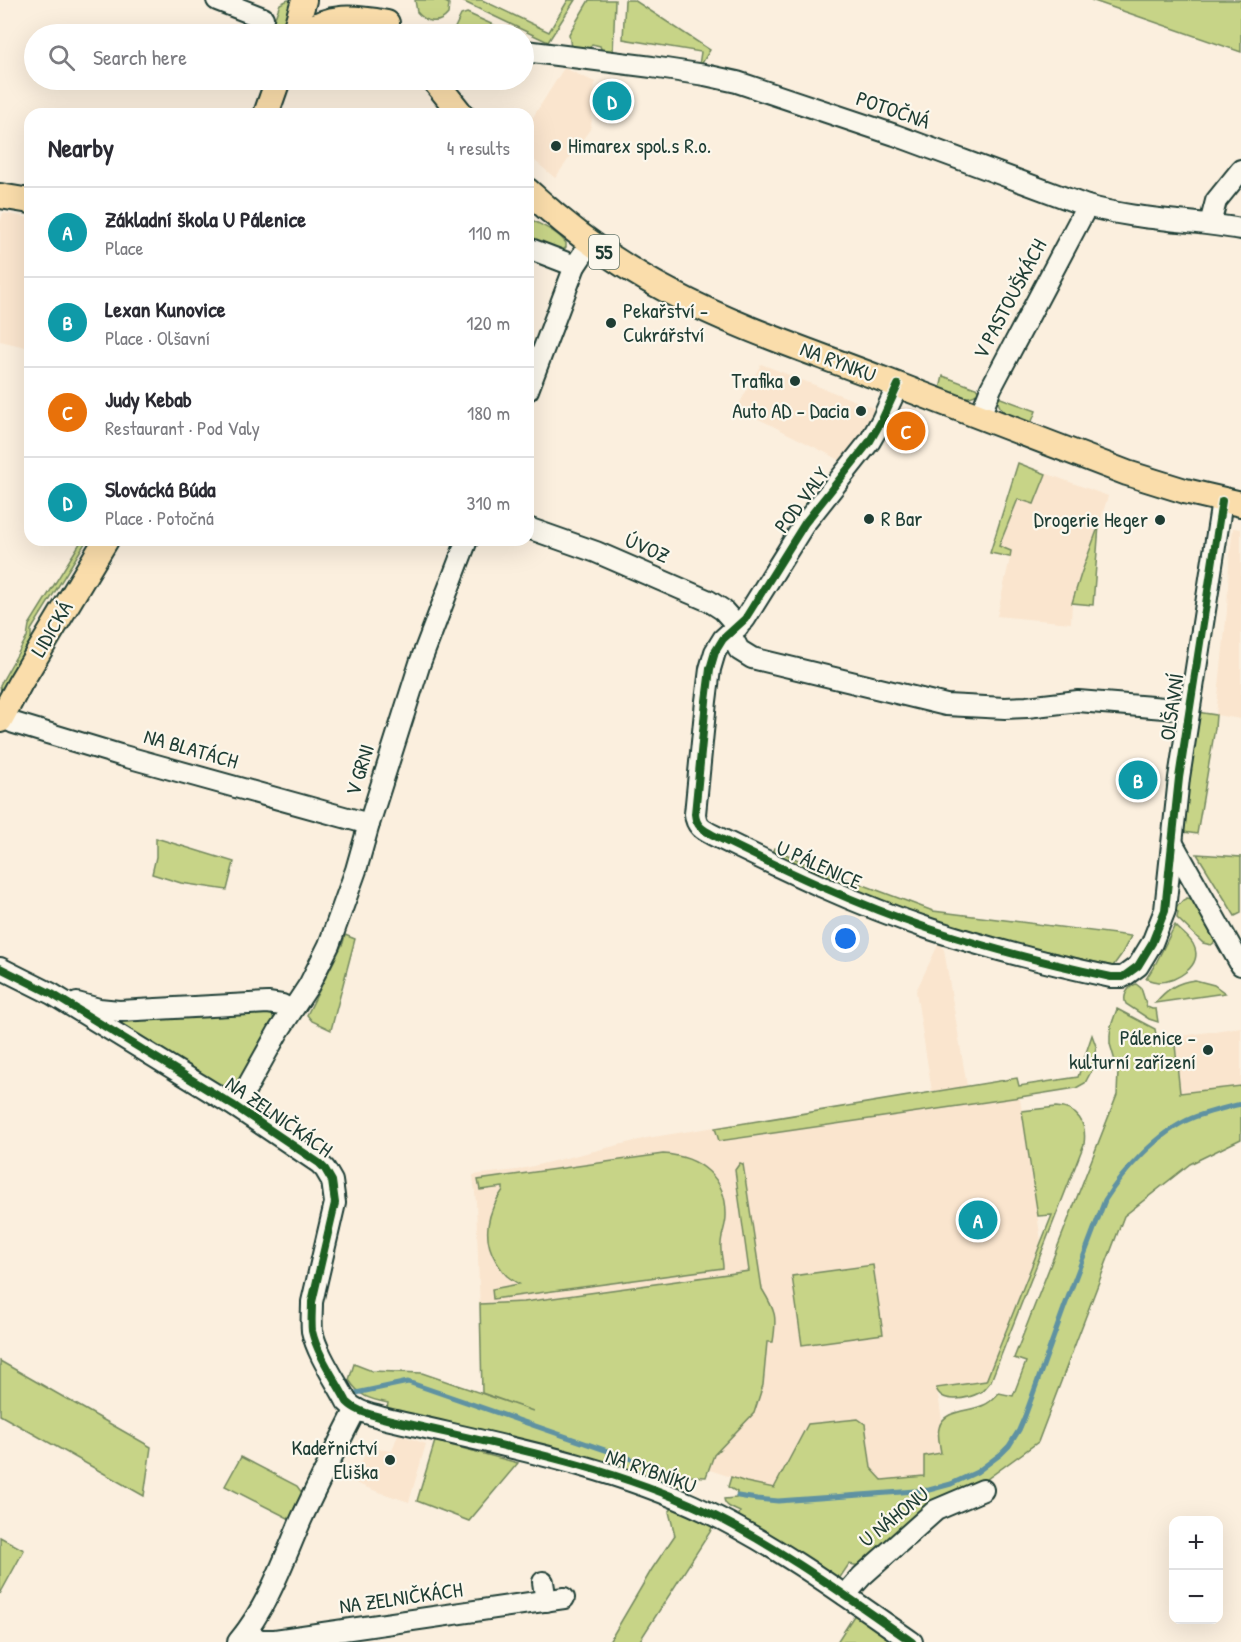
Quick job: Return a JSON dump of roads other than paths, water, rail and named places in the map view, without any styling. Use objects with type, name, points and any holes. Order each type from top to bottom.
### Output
[{"type":"main road","points":[[297,24],[304,0]]},
{"type":"main road","points":[[363,0],[386,24]]},
{"type":"main road","points":[[318,24],[346,18],[371,24]]},
{"type":"main road","points":[[268,108],[274,90]]},
{"type":"main road","points":[[442,90],[456,108]]},
{"type":"main road","points":[[0,196],[24,200]]},
{"type":"main road","name":"NA RYNKU","points":[[534,196],[565,223],[644,278],[700,307],[785,342],[1127,473],[1161,485],[1231,502]]},
{"type":"main road","name":"LIDICKÁ","points":[[1,718],[102,546]]},
{"type":"street","points":[[217,0],[264,18]]},
{"type":"street","name":"POTOČNÁ","points":[[534,52],[662,68],[737,82],[895,135],[1087,206],[1116,213],[1241,229]]},
{"type":"street","points":[[1210,224],[1216,201],[1241,170]]},
{"type":"street","name":"V PASTOUŠKÁCH","points":[[980,416],[1005,359],[1087,206]]},
{"type":"street","points":[[534,374],[575,266],[591,242]]},
{"type":"street","points":[[534,250],[575,266]]},
{"type":"street","name":"POD VALY","points":[[734,630],[751,610],[805,523],[870,441],[898,385]]},
{"type":"street","name":"OLŠAVNÍ","points":[[1123,977],[1138,966],[1152,943],[1162,921],[1167,900],[1179,778],[1189,710],[1231,502]]},
{"type":"street","name":"ÚVOZ","points":[[534,530],[596,552],[709,600],[723,610],[734,630]]},
{"type":"street","name":"V GRNI","points":[[236,1107],[291,1010],[309,984],[329,945],[356,870],[420,663],[466,546]]},
{"type":"street","points":[[734,630],[739,650],[752,658],[946,705],[1005,708],[1078,701],[1189,710]]},
{"type":"street","name":"U PÁLENICE","points":[[734,630],[719,644],[710,669],[695,811],[696,821],[700,828],[823,888],[930,929],[1009,953],[1111,977],[1123,977]]},
{"type":"street","name":"NA BLATÁCH","points":[[1,718],[120,755],[369,824]]},
{"type":"street","points":[[1173,844],[1241,965]]},
{"type":"street","points":[[1167,900],[1179,888],[1198,889]]},
{"type":"street","name":"NA ZELNIČKÁCH","points":[[0,968],[52,994],[236,1107],[319,1163],[326,1169],[332,1181],[335,1203],[312,1302],[311,1316],[316,1342],[347,1399],[313,1495],[278,1577],[263,1606],[242,1637],[275,1640],[551,1594]]},
{"type":"street","points":[[52,994],[90,1007],[109,1010],[268,1003],[282,1005],[291,1010]]},
{"type":"street","name":"NA RYBNÍKU","points":[[347,1399],[383,1418],[581,1465],[632,1481],[703,1510],[744,1531],[845,1595],[912,1642]]},
{"type":"street","name":"U NÁHONU","points":[[845,1595],[862,1576],[936,1510],[983,1490]]},
{"type":"waterway","points":[[738,1496],[778,1501],[929,1490],[951,1484],[977,1472],[1001,1454],[1009,1446],[1025,1416],[1105,1200],[1132,1165],[1167,1132],[1192,1118],[1241,1104]]},
{"type":"waterway","points":[[356,1393],[408,1382],[686,1478]]},
{"type":"place","name":"Slovácká Búda","points":[[612,101]]},
{"type":"place","name":"Himarex spol.s R.o.","points":[[556,146]]},
{"type":"place","name":"Pekařství - Cukrářství","points":[[611,323]]},
{"type":"place","name":"Trafika","points":[[795,381]]},
{"type":"place","name":"Auto AD - Dacia","points":[[861,411]]},
{"type":"place","name":"Judy Kebab","points":[[906,431]]},
{"type":"place","name":"R Bar","points":[[869,519]]},
{"type":"place","name":"Drogerie Heger","points":[[1160,520]]},
{"type":"place","name":"Lexan Kunovice","points":[[1138,780]]},
{"type":"place","name":"Pálenice - kulturní zařízení","points":[[1208,1050]]},
{"type":"place","name":"Základní škola U Pálenice","points":[[978,1220]]},
{"type":"place","name":"Kadeřnictví Eliška","points":[[390,1460]]}]
